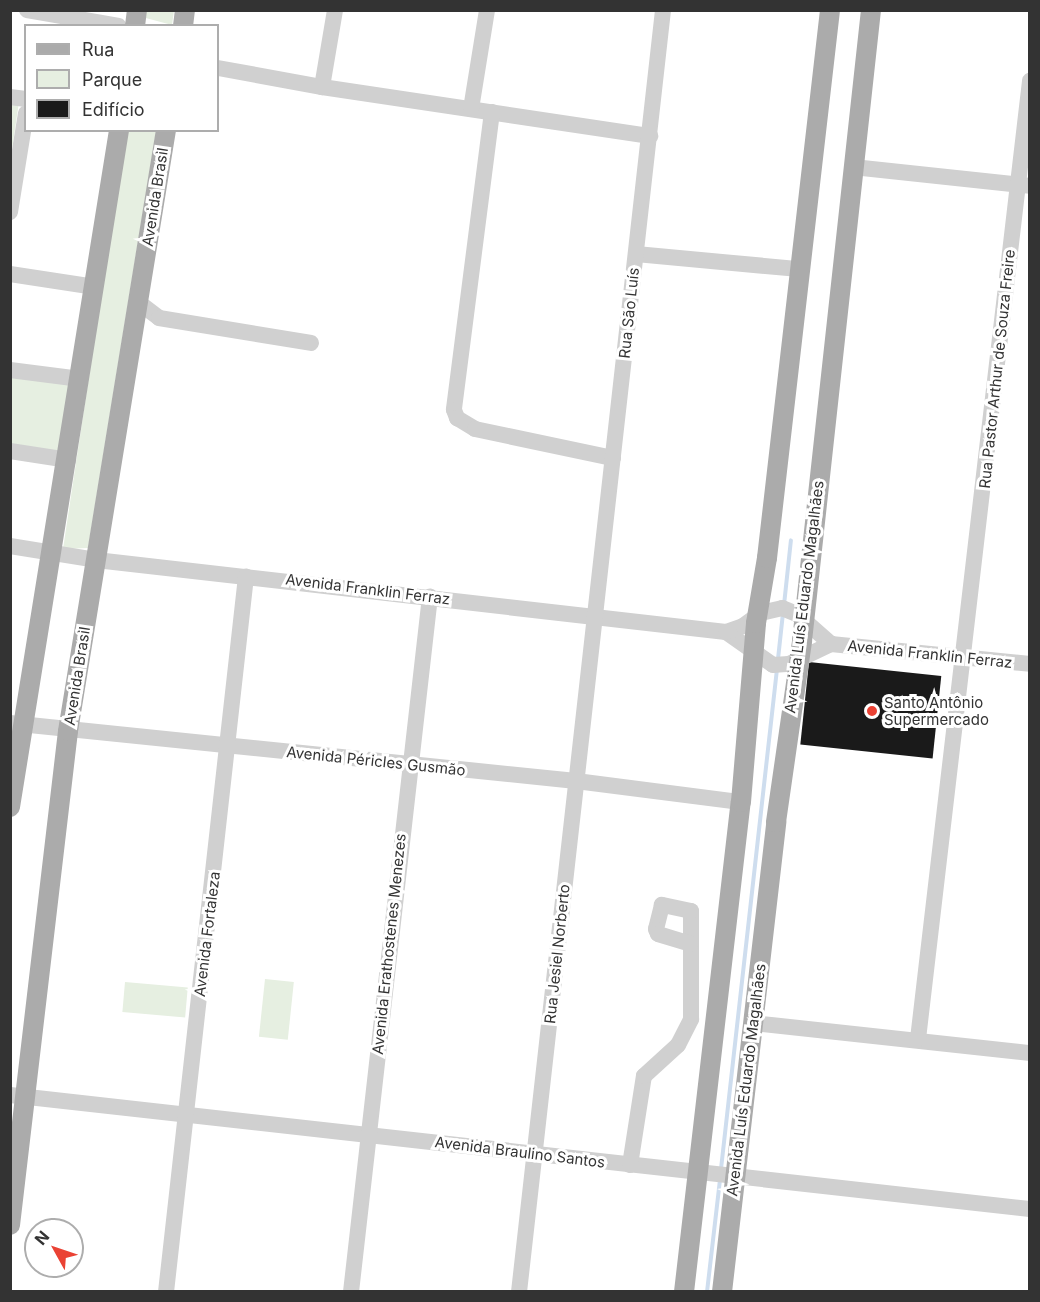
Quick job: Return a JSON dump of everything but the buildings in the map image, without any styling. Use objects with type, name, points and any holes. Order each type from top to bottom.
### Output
[{"type":"main road","points":[[684,1292],[702,1173],[799,269],[830,10]]},
{"type":"main road","name":"Avenida Luís Eduardo Magalhães","points":[[722,1292],[730,1176],[753,1023],[871,10]]},
{"type":"main road","points":[[10,807],[16,724],[54,553],[119,132]]},
{"type":"main road","name":"Avenida Brasil","points":[[10,1225],[18,1095],[68,731],[166,132]]},
{"type":"street","points":[[322,87],[334,10]]},
{"type":"street","points":[[471,109],[487,10]]},
{"type":"street","name":"Rua São Luís","points":[[594,616],[614,458],[663,10]]},
{"type":"street","points":[[37,15],[104,24]]},
{"type":"street","points":[[219,68],[322,87],[650,136]]},
{"type":"street","name":"Rua Pastor Arthur de Souza Freire","points":[[918,1039],[1024,185],[1029,81]]},
{"type":"street","points":[[492,112],[454,410],[457,418],[475,429],[614,458]]},
{"type":"street","points":[[10,212],[13,176],[24,123]]},
{"type":"street","points":[[853,167],[1024,185]]},
{"type":"street","points":[[636,254],[799,269]]},
{"type":"street","points":[[10,273],[95,287]]},
{"type":"street","points":[[138,302],[159,318],[311,343]]},
{"type":"street","points":[[132,333],[159,318]]},
{"type":"street","points":[[10,370],[80,379]]},
{"type":"street","points":[[10,451],[68,460]]},
{"type":"street","name":"Avenida Franklin Ferraz","points":[[10,546],[96,560],[430,596],[726,632]]},
{"type":"street","name":"Avenida Fortaleza","points":[[166,1292],[188,1113],[246,576]]},
{"type":"street","name":"Avenida Erathostenes Menezes","points":[[351,1292],[408,764],[430,596]]},
{"type":"street","points":[[782,608],[800,616],[831,644],[794,661],[759,658],[741,639],[726,632],[762,613],[782,608]]},
{"type":"street","name":"Rua Jesiel Norberto","points":[[519,1292],[594,616]]},
{"type":"street","name":"Avenida Franklin Ferraz","points":[[831,644],[1029,664]]},
{"type":"street","name":"Avenida Péricles Gusmão","points":[[16,724],[576,781],[741,802]]},
{"type":"street","points":[[630,1165],[644,1076],[678,1045],[691,1019],[690,944]]},
{"type":"street","points":[[753,1023],[918,1039],[1029,1053]]},
{"type":"street","name":"Avenida Braulino Santos","points":[[18,1095],[1029,1209]]},
{"type":"green space","points":[[144,11],[174,11],[172,24],[142,17]]},
{"type":"green space","points":[[11,101],[19,102],[11,156]]},
{"type":"green space","points":[[126,132],[156,132],[88,548],[63,549]]},
{"type":"green space","points":[[11,375],[71,383],[61,454],[11,447]]},
{"type":"green space","points":[[265,979],[294,982],[288,1040],[259,1037]]},
{"type":"green space","points":[[125,982],[188,987],[185,1017],[122,1012]]},
{"type":"waterway","points":[[784,605],[791,540]]},
{"type":"waterway","points":[[778,659],[783,613]]},
{"type":"waterway","points":[[721,1169],[777,669]]},
{"type":"waterway","points":[[707,1292],[720,1179]]},
{"type":"place","name":"Santo Antônio Supermercado","points":[[872,711]]}]
